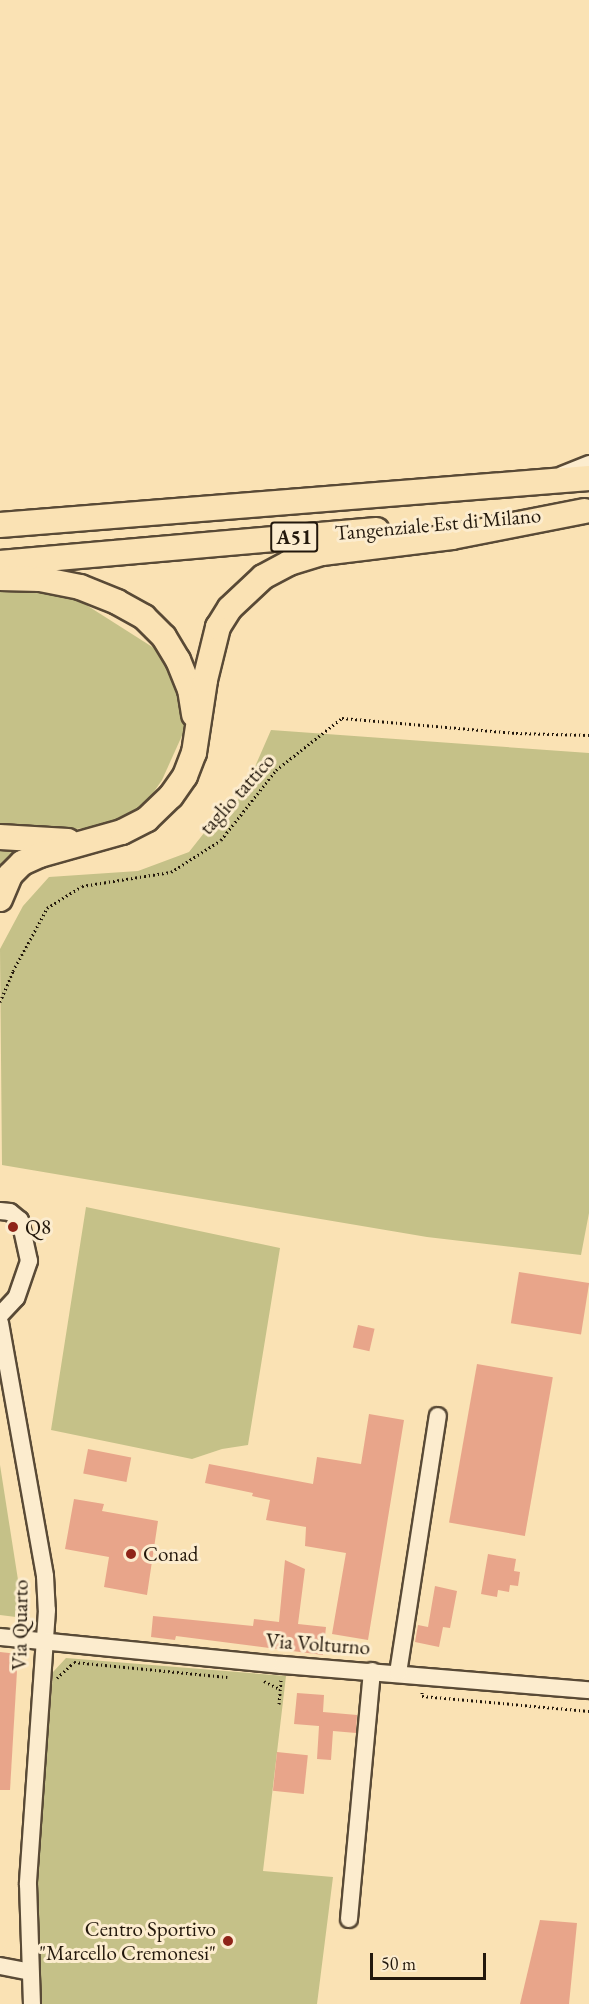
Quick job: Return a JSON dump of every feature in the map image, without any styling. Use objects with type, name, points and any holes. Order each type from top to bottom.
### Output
[{"type":"highway","name":"Tangenziale Est di Milano","points":[[0,525],[589,478]]},
{"type":"highway","name":"Tangenziale Est di Milano","points":[[0,563],[587,511]]},
{"type":"highway","points":[[0,899],[5,876],[30,858],[88,843],[128,829],[162,806],[185,776],[197,740],[205,680],[218,627],[230,608],[244,593],[273,571],[295,561],[322,553],[452,537],[587,511]]},
{"type":"highway","points":[[0,578],[50,581],[90,590],[117,602],[150,622],[169,643],[185,675],[194,711],[197,740]]},
{"type":"highway","points":[[0,837],[88,843]]},
{"type":"street","points":[[549,481],[589,464]]},
{"type":"street","points":[[0,1211],[10,1212],[20,1220],[29,1261],[16,1298],[0,1315]]},
{"type":"street","name":"Via Quarto","points":[[0,1323],[45,1576],[47,1610],[27,1884],[32,2004]]},
{"type":"street","points":[[398,1673],[438,1416]]},
{"type":"street","name":"Via Volturno","points":[[0,1637],[589,1690]]},
{"type":"street","points":[[349,1919],[372,1671]]},
{"type":"street","points":[[0,1966],[30,1972]]},
{"type":"path","name":"taglio tattico","points":[[0,1002],[13,971],[47,908],[82,886],[171,872],[221,840],[276,770],[342,718],[516,733],[589,735]]},
{"type":"path","points":[[41,1678],[56,1680],[74,1662],[75,1644]]},
{"type":"path","points":[[74,1662],[232,1678]]},
{"type":"path","points":[[279,1704],[281,1679],[292,1680]]},
{"type":"path","points":[[255,1680],[267,1681],[280,1689]]},
{"type":"path","points":[[412,1691],[422,1692],[422,1696],[589,1711]]},
{"type":"shaded area","points":[[0,592],[69,594],[165,655],[183,694],[185,729],[162,780],[147,802],[126,816],[94,827],[57,831],[0,825]]},
{"type":"shaded area","points":[[271,730],[589,753],[589,1213],[581,1255],[427,1237],[2,1165],[0,949],[23,906],[49,877],[138,871],[189,852],[204,833],[233,807],[247,785]]},
{"type":"shaded area","points":[[0,845],[26,850],[0,871]]},
{"type":"shaded area","points":[[86,1207],[280,1248],[248,1445],[222,1449],[192,1459],[51,1430]]},
{"type":"shaded area","points":[[0,1465],[24,1618],[0,1615]]},
{"type":"shaded area","points":[[66,1658],[286,1676],[263,1871],[333,1877],[317,2004],[40,2004],[34,1922],[53,1672]]},
{"type":"building","points":[[519,1272],[589,1283],[581,1334],[511,1323]]},
{"type":"building","points":[[358,1325],[375,1329],[369,1351],[353,1347]]},
{"type":"building","points":[[477,1364],[553,1377],[525,1536],[449,1523]]},
{"type":"building","points":[[369,1414],[404,1420],[368,1640],[332,1634],[346,1553],[305,1546],[306,1527],[266,1520],[270,1500],[252,1496],[253,1493],[205,1483],[209,1464],[313,1484],[317,1457],[361,1464]]},
{"type":"building","points":[[88,1449],[131,1457],[126,1482],[83,1474]]},
{"type":"building","name":"Conad","points":[[74,1499],[104,1504],[102,1511],[158,1521],[147,1595],[104,1587],[109,1557],[65,1549]]},
{"type":"building","points":[[488,1554],[516,1559],[514,1571],[520,1572],[518,1586],[510,1585],[509,1592],[498,1590],[497,1597],[481,1594]]},
{"type":"building","points":[[285,1560],[305,1569],[298,1624],[326,1627],[323,1655],[176,1636],[175,1640],[151,1637],[153,1616],[253,1626],[254,1619],[279,1622]]},
{"type":"building","points":[[435,1586],[457,1591],[450,1628],[443,1627],[439,1647],[415,1642],[418,1625],[428,1627]]},
{"type":"building","points":[[0,1652],[18,1654],[10,1790],[0,1790]]},
{"type":"building","points":[[297,1693],[324,1695],[323,1712],[357,1715],[356,1733],[333,1731],[331,1760],[317,1759],[319,1726],[294,1724]]},
{"type":"building","points":[[277,1752],[308,1755],[304,1794],[273,1791]]},
{"type":"building","points":[[540,1920],[577,1923],[569,2004],[520,2004]]},
{"type":"place","name":"Q8","points":[[13,1227]]},
{"type":"place","name":"Conad","points":[[131,1554]]},
{"type":"place","name":"Centro Sportivo \"Marcello Cremonesi\"","points":[[228,1941]]}]
